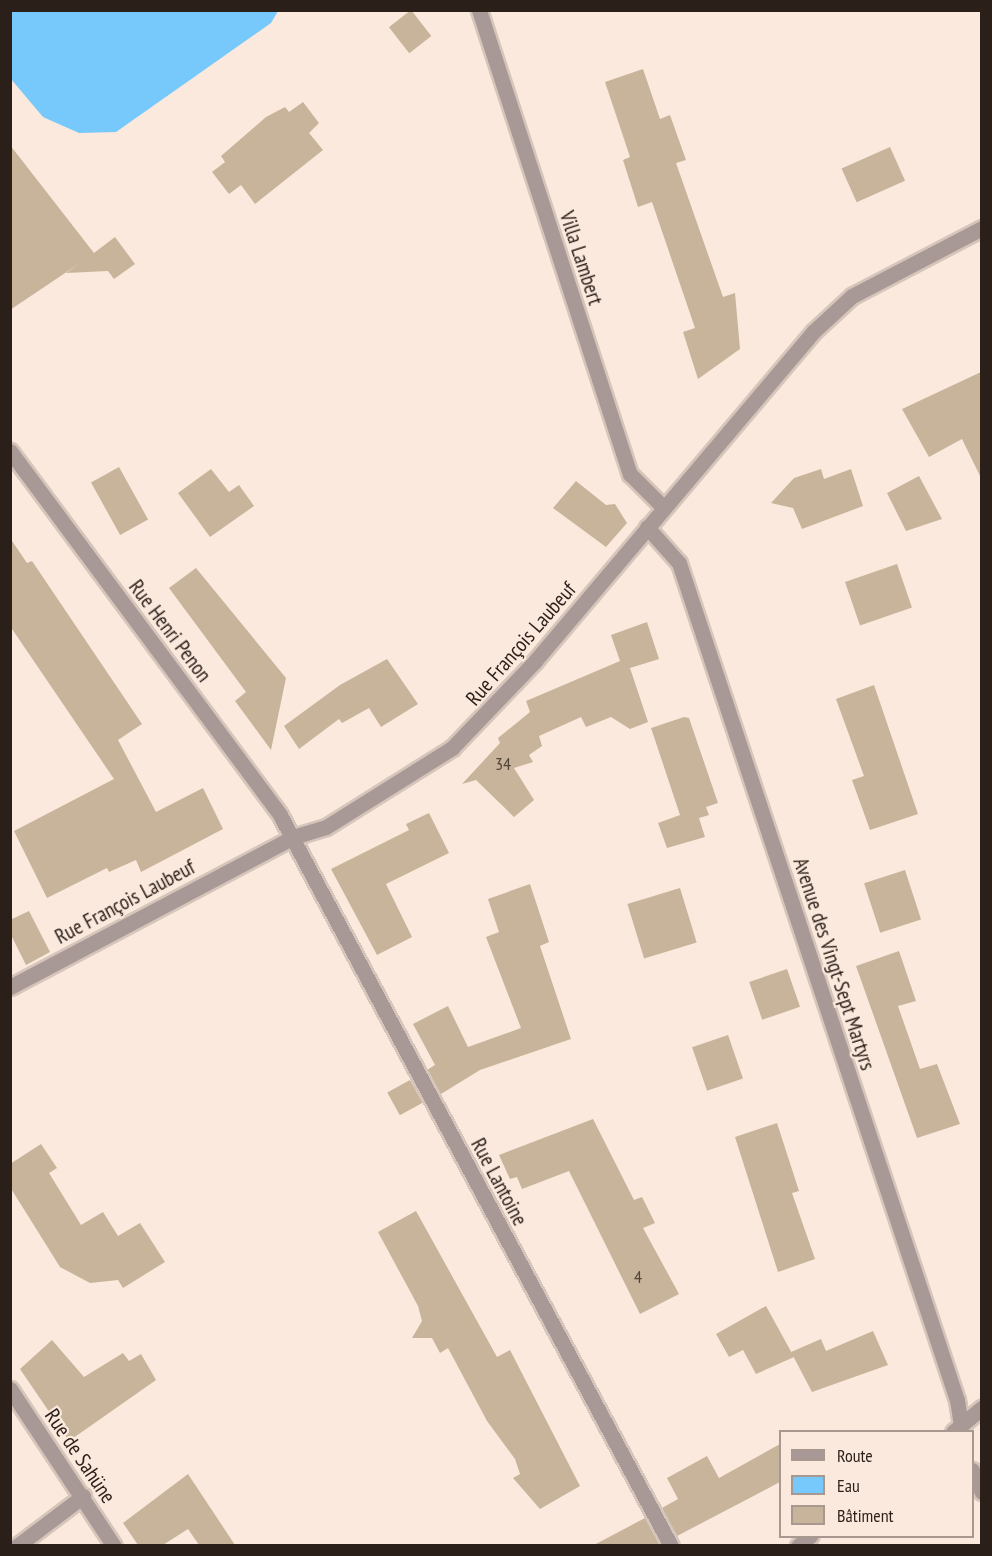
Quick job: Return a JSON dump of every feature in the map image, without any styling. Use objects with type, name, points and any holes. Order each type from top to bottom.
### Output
[{"type":"street","name":"Villa Lambert","points":[[479,10],[630,474],[663,507]]},
{"type":"street","name":"Rue François Laubeuf","points":[[10,987],[293,837],[326,827],[452,748],[535,661],[813,332],[852,296],[981,228]]},
{"type":"street","name":"Rue Henri Penon","points":[[10,451],[293,837]]},
{"type":"street","name":"Avenue des Vingt-Sept Martyrs","points":[[647,527],[679,563],[957,1400],[958,1429]]},
{"type":"street","name":"Rue Lantoine","points":[[293,837],[671,1545]]},
{"type":"street","name":"Rue de Sahüne","points":[[10,1389],[114,1545]]},
{"type":"street","points":[[958,1429],[981,1408]]},
{"type":"street","points":[[974,1475],[981,1492]]},
{"type":"street","points":[[17,1545],[83,1496]]},
{"type":"water","points":[[10,11],[278,11],[271,23],[116,132],[79,133],[43,117],[11,79]]},
{"type":"building","points":[[411,10],[431,36],[409,53],[389,27]]},
{"type":"building","points":[[643,69],[660,119],[670,115],[686,160],[676,163],[723,297],[735,293],[740,349],[698,379],[683,332],[695,328],[652,202],[638,207],[623,160],[630,157],[605,82]]},
{"type":"building","points":[[303,102],[319,123],[309,133],[323,150],[255,204],[241,185],[229,194],[212,172],[225,162],[221,156],[266,117],[285,107],[289,112]]},
{"type":"building","points":[[10,145],[94,253],[115,237],[135,264],[114,279],[108,271],[66,273],[80,263],[10,310]]},
{"type":"building","points":[[890,147],[905,181],[857,202],[842,169]]},
{"type":"building","points":[[981,372],[981,478],[962,439],[929,457],[902,409]]},
{"type":"building","points":[[119,467],[148,519],[120,535],[91,483]]},
{"type":"building","points":[[211,469],[229,492],[239,485],[254,506],[210,537],[178,493]]},
{"type":"building","points":[[821,469],[824,479],[851,469],[863,506],[802,529],[793,508],[771,503],[794,478]]},
{"type":"building","points":[[919,476],[942,519],[906,531],[887,493]]},
{"type":"building","points":[[576,481],[606,505],[615,504],[627,523],[606,547],[553,508]]},
{"type":"building","points":[[10,538],[27,563],[32,561],[142,724],[118,740],[156,812],[203,788],[223,829],[141,872],[136,860],[109,872],[107,868],[47,898],[14,831],[114,779],[10,626]]},
{"type":"building","points":[[897,564],[912,607],[860,625],[845,582]]},
{"type":"building","points":[[196,568],[286,678],[271,750],[235,701],[246,692],[169,588]]},
{"type":"building","points":[[647,622],[659,659],[630,668],[648,722],[630,729],[611,717],[586,727],[581,717],[539,736],[542,746],[529,755],[533,762],[514,768],[534,800],[514,817],[476,780],[462,784],[500,743],[498,738],[530,712],[526,701],[620,661],[611,635]]},
{"type":"building","points":[[387,659],[418,704],[381,727],[369,708],[342,723],[339,719],[299,749],[284,726],[340,685]]},
{"type":"building","points":[[874,685],[918,814],[870,830],[852,780],[864,776],[836,699]]},
{"type":"building","points":[[684,717],[689,718],[718,803],[706,807],[709,815],[699,818],[705,837],[667,848],[658,823],[680,815],[651,728]]},
{"type":"building","points":[[429,813],[449,853],[386,884],[412,937],[377,955],[331,869],[409,830],[406,824]]},
{"type":"building","points":[[905,870],[921,919],[880,933],[864,883]]},
{"type":"building","points":[[530,884],[549,942],[540,946],[571,1039],[480,1070],[441,1094],[427,1070],[435,1065],[413,1024],[448,1006],[468,1047],[521,1028],[486,937],[499,932],[488,899]]},
{"type":"building","points":[[680,888],[697,943],[644,959],[627,904]]},
{"type":"building","points":[[29,911],[50,952],[26,965],[10,933],[10,920]]},
{"type":"building","points":[[899,951],[916,1001],[898,1006],[920,1069],[937,1064],[960,1124],[917,1138],[856,966]]},
{"type":"building","points":[[787,969],[800,1007],[762,1020],[749,982]]},
{"type":"building","points":[[728,1035],[743,1078],[707,1091],[692,1047]]},
{"type":"building","points":[[410,1080],[423,1103],[400,1115],[387,1093]]},
{"type":"building","points":[[593,1119],[634,1200],[642,1197],[655,1223],[643,1228],[679,1294],[640,1314],[569,1171],[522,1189],[517,1177],[510,1179],[499,1155]]},
{"type":"building","points":[[777,1123],[799,1191],[792,1193],[815,1259],[778,1272],[735,1137]]},
{"type":"building","points":[[41,1144],[57,1168],[49,1173],[81,1225],[103,1212],[118,1236],[140,1223],[165,1262],[123,1288],[118,1280],[90,1283],[60,1267],[10,1187],[10,1164]]},
{"type":"building","points":[[416,1211],[497,1357],[510,1350],[580,1486],[540,1509],[513,1478],[520,1474],[515,1459],[487,1421],[448,1348],[440,1353],[432,1338],[412,1338],[422,1321],[418,1306],[378,1232]]},
{"type":"building","points":[[766,1306],[794,1357],[756,1374],[743,1350],[729,1357],[716,1334]]},
{"type":"building","points":[[873,1331],[888,1365],[812,1392],[791,1352],[821,1339],[826,1351]]},
{"type":"building","points":[[52,1340],[84,1377],[123,1353],[129,1361],[141,1354],[156,1380],[69,1441],[20,1369]]},
{"type":"building","points":[[779,1445],[779,1483],[677,1536],[662,1508],[678,1499],[667,1478],[707,1456],[719,1478]]},
{"type":"building","points":[[188,1474],[235,1545],[199,1545],[188,1529],[163,1545],[138,1545],[123,1523]]},
{"type":"building","points":[[645,1518],[660,1545],[594,1545]]}]
